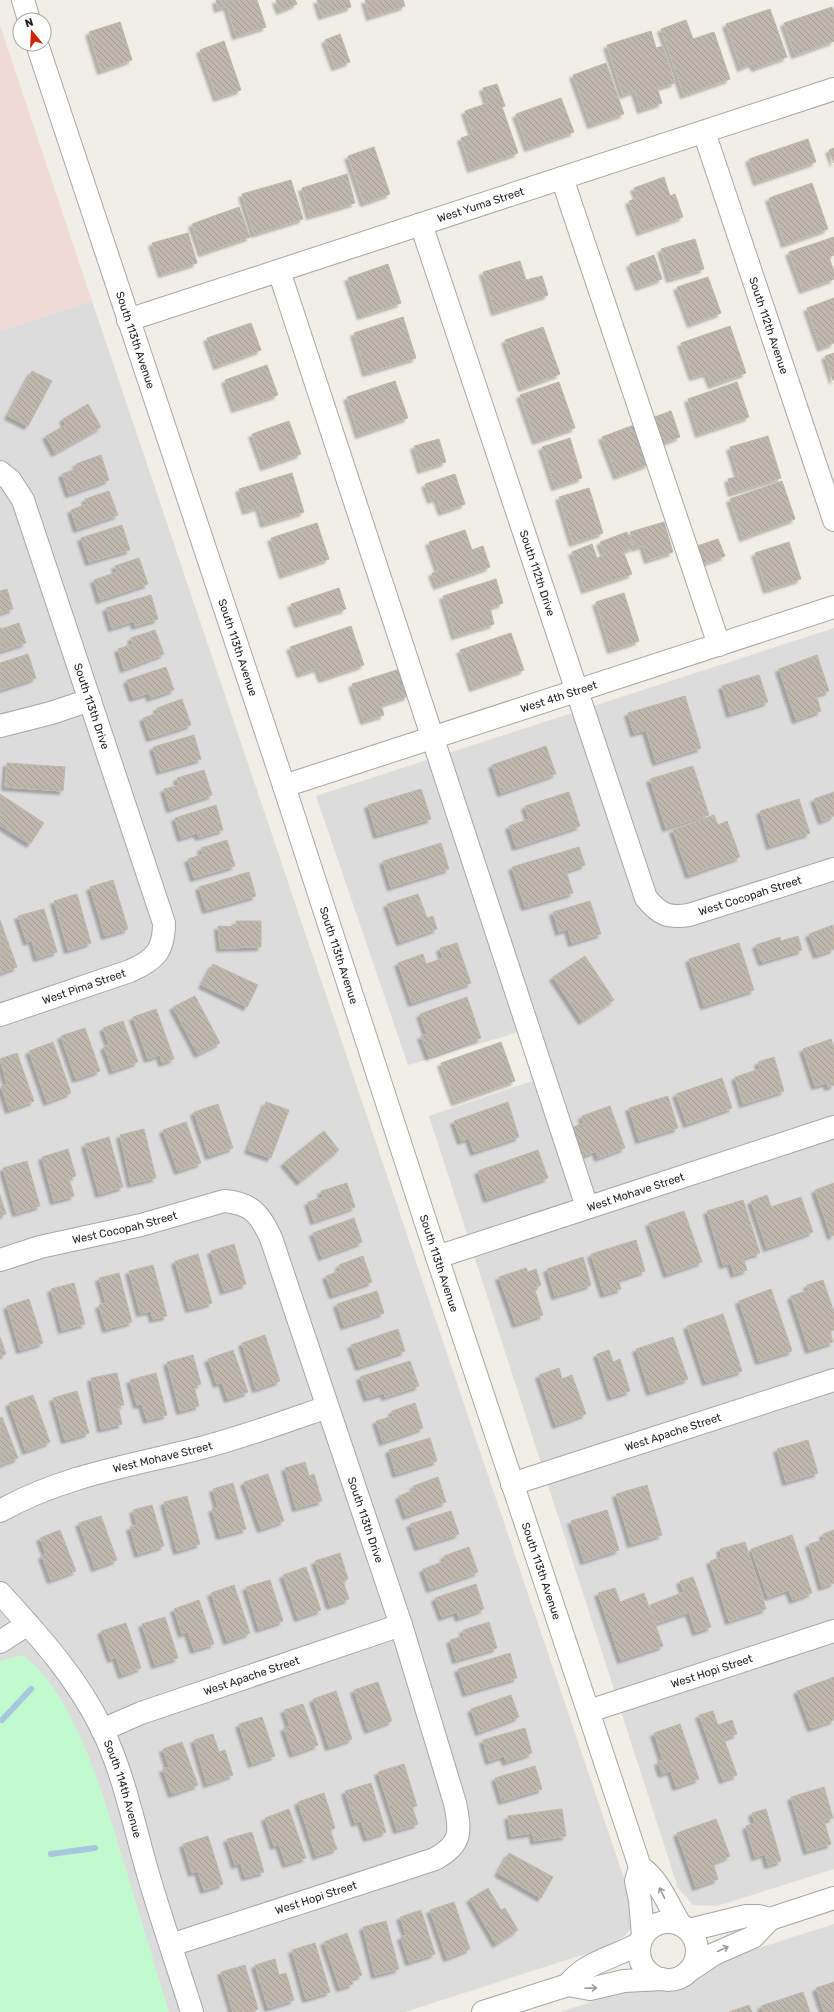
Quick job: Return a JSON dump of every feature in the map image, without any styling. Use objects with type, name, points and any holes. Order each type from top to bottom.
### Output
[{"type":"street","name":"South 113th Avenue","points":[[40,52],[284,786],[436,1257],[640,1867],[636,1882],[640,1900],[641,1939]]},
{"type":"street","name":"West Yuma Street","points":[[128,320],[834,89]]},
{"type":"street","name":"South 112th Avenue","points":[[704,132],[834,520]]},
{"type":"street","points":[[562,178],[719,645]]},
{"type":"street","name":"South 112th Drive","points":[[421,224],[641,886],[651,904],[655,909],[664,915]]},
{"type":"street","points":[[279,271],[587,1207]]},
{"type":"street","name":"South 113th Drive","points":[[0,472],[10,480],[24,500],[161,910],[164,923],[164,936],[161,948]]},
{"type":"street","name":"West 4th Street","points":[[284,786],[577,692],[834,607]]},
{"type":"street","points":[[0,726],[51,714],[90,700]]},
{"type":"street","name":"West Cocopah Street","points":[[664,915],[677,917],[701,912],[834,869]]},
{"type":"street","name":"West Pima Street","points":[[0,1015],[130,971],[153,958],[161,948]]},
{"type":"street","name":"West Mohave Street","points":[[436,1257],[834,1126]]},
{"type":"street","name":"West Cocopah Street","points":[[0,1260],[46,1246],[157,1221],[224,1201],[237,1202],[249,1207]]},
{"type":"street","name":"South 113th Drive","points":[[249,1207],[258,1215],[271,1238],[401,1625],[455,1804],[459,1829],[456,1842]]},
{"type":"street","name":"West Apache Street","points":[[512,1484],[834,1380]]},
{"type":"street","name":"West Mohave Street","points":[[0,1511],[60,1483],[107,1469],[239,1438],[327,1407]]},
{"type":"street","name":"South 114th Avenue","points":[[0,1593],[55,1654],[102,1730],[125,1792],[192,2012]]},
{"type":"street","points":[[0,1642],[28,1624]]},
{"type":"street","name":"West Apache Street","points":[[102,1730],[141,1713],[401,1625]]},
{"type":"street","name":"West Hopi Street","points":[[588,1711],[834,1631]]},
{"type":"street","name":"West Hopi Street","points":[[171,1945],[423,1864],[447,1852],[456,1842]]},
{"type":"street","points":[[640,1867],[653,1876],[684,1927],[696,1942],[698,1950],[694,1964],[690,1970]]},
{"type":"street","points":[[568,1985],[583,1969],[612,1957],[641,1939],[655,1925],[663,1922],[684,1927],[746,1916],[770,1919],[827,1900]]},
{"type":"street","points":[[483,2012],[568,1985],[590,1989],[624,1982],[672,1980],[682,1976],[714,1954],[753,1937],[770,1919]]},
{"type":"street","points":[[641,1939],[640,1959],[643,1966],[648,1972],[662,1980]]},
{"type":"shaded area","points":[[0,25],[92,301],[0,331]]},
{"type":"shaded area","points":[[92,301],[633,1905],[634,1924],[625,1936],[607,1947],[405,2012],[0,2012],[0,331]]},
{"type":"shaded area","points":[[834,628],[834,1869],[717,1906],[693,1905],[678,1888],[429,1116],[532,1081],[519,1032],[408,1065],[316,796]]},
{"type":"shaded area","points":[[834,1924],[834,2012],[560,2012]]},
{"type":"green space","points":[[23,1655],[42,1674],[60,1697],[75,1725],[88,1755],[110,1818],[169,2012],[0,2012],[0,1661]]},
{"type":"building","points":[[216,0],[257,0],[266,27],[236,36],[227,6],[218,9]]},
{"type":"building","points":[[276,0],[295,0],[297,4],[280,11]]},
{"type":"building","points":[[317,0],[349,0],[351,7],[322,16]]},
{"type":"building","points":[[365,0],[403,0],[405,6],[370,17]]},
{"type":"building","points":[[832,7],[834,13],[834,41],[795,55],[784,23]]},
{"type":"building","points":[[770,9],[787,57],[755,68],[753,63],[741,68],[726,24]]},
{"type":"building","points":[[686,20],[693,39],[714,32],[730,79],[684,95],[661,29]]},
{"type":"building","points":[[120,22],[132,60],[101,71],[89,32]]},
{"type":"building","points":[[651,31],[656,48],[663,46],[675,83],[657,88],[662,103],[641,110],[635,91],[623,95],[607,45]]},
{"type":"building","points":[[340,34],[350,62],[335,67],[325,40]]},
{"type":"building","points":[[224,41],[241,90],[217,98],[200,50]]},
{"type":"building","points":[[606,63],[624,114],[591,125],[573,75]]},
{"type":"building","points":[[497,84],[505,106],[502,107],[518,153],[471,169],[461,138],[473,134],[465,111],[488,103],[483,88]]},
{"type":"building","points":[[561,98],[574,132],[528,148],[516,114]]},
{"type":"building","points":[[808,139],[816,162],[757,182],[749,159]]},
{"type":"building","points":[[374,147],[390,194],[364,203],[348,156]]},
{"type":"building","points":[[834,148],[834,163],[829,150]]},
{"type":"building","points":[[347,174],[355,203],[310,216],[302,188]]},
{"type":"building","points":[[664,177],[670,196],[675,194],[683,217],[640,232],[629,201],[638,198],[634,188]]},
{"type":"building","points":[[291,180],[303,219],[254,234],[242,194]]},
{"type":"building","points":[[812,183],[828,229],[785,244],[769,198]]},
{"type":"building","points":[[239,207],[250,237],[202,253],[192,224]]},
{"type":"building","points":[[188,233],[197,263],[162,274],[152,243]]},
{"type":"building","points":[[834,237],[834,255],[829,257],[834,272],[834,279],[803,290],[789,252]]},
{"type":"building","points":[[695,239],[704,269],[670,279],[661,249]]},
{"type":"building","points":[[654,255],[662,279],[639,287],[630,264]]},
{"type":"building","points":[[520,261],[526,280],[542,276],[548,295],[495,312],[483,272]]},
{"type":"building","points":[[388,264],[401,303],[361,316],[348,278]]},
{"type":"building","points":[[708,277],[721,313],[691,324],[677,287]]},
{"type":"building","points":[[834,298],[834,343],[821,348],[807,308]]},
{"type":"building","points":[[403,317],[416,358],[366,373],[354,333]]},
{"type":"building","points":[[251,323],[261,350],[217,366],[207,338]]},
{"type":"building","points":[[730,326],[746,373],[712,385],[707,373],[693,377],[681,343]]},
{"type":"building","points":[[543,327],[560,374],[522,388],[505,340]]},
{"type":"building","points":[[834,353],[834,380],[833,380],[825,356]]},
{"type":"building","points":[[267,365],[278,395],[235,409],[225,380]]},
{"type":"building","points":[[32,371],[52,381],[28,426],[8,416]]},
{"type":"building","points":[[395,381],[408,418],[359,435],[347,397]]},
{"type":"building","points":[[559,382],[575,428],[536,441],[520,395]]},
{"type":"building","points":[[737,382],[749,417],[699,434],[688,399]]},
{"type":"building","points":[[88,404],[101,427],[55,453],[46,436],[66,425],[63,419]]},
{"type":"building","points":[[671,411],[680,437],[660,444],[652,418]]},
{"type":"building","points":[[289,421],[301,454],[264,467],[252,434]]},
{"type":"building","points":[[634,425],[649,464],[617,476],[602,437]]},
{"type":"building","points":[[768,436],[781,478],[732,493],[728,479],[739,476],[730,447]]},
{"type":"building","points":[[570,438],[582,478],[555,487],[542,447]]},
{"type":"building","points":[[439,439],[446,462],[421,470],[414,446]]},
{"type":"building","points":[[101,455],[109,480],[69,494],[62,474],[78,468],[76,464]]},
{"type":"building","points":[[292,473],[304,512],[264,524],[259,507],[246,511],[239,489]]},
{"type":"building","points":[[455,474],[465,504],[442,512],[437,498],[431,500],[425,484]]},
{"type":"building","points":[[782,481],[795,519],[743,538],[730,499]]},
{"type":"building","points":[[589,488],[603,533],[573,543],[559,497]]},
{"type":"building","points":[[109,491],[118,515],[77,529],[71,510],[87,504],[85,499]]},
{"type":"building","points":[[664,522],[673,552],[648,560],[643,545],[635,548],[630,532]]},
{"type":"building","points":[[317,523],[329,559],[283,575],[271,538]]},
{"type":"building","points":[[122,525],[130,550],[89,562],[81,538]]},
{"type":"building","points":[[465,530],[472,550],[483,546],[490,567],[437,586],[432,573],[439,571],[429,542]]},
{"type":"building","points":[[627,532],[633,548],[623,551],[632,574],[585,590],[572,552],[592,544],[597,558],[605,555],[600,542]]},
{"type":"building","points":[[718,539],[725,556],[700,565],[694,547]]},
{"type":"building","points":[[789,542],[801,579],[767,590],[755,553]]},
{"type":"building","points":[[139,558],[148,584],[100,600],[94,580],[117,572],[115,566]]},
{"type":"building","points":[[496,579],[503,603],[490,608],[494,624],[455,636],[443,596]]},
{"type":"building","points":[[339,588],[346,609],[298,624],[291,604]]},
{"type":"building","points":[[7,589],[13,609],[0,613],[0,591]]},
{"type":"building","points":[[624,593],[639,641],[611,650],[596,602]]},
{"type":"building","points":[[151,595],[158,619],[135,626],[134,621],[112,628],[106,608]]},
{"type":"building","points":[[19,623],[26,643],[0,651],[0,627],[1,629]]},
{"type":"building","points":[[351,626],[364,665],[322,679],[318,668],[300,674],[290,647]]},
{"type":"building","points":[[155,630],[164,654],[124,669],[118,649],[133,644],[131,638]]},
{"type":"building","points":[[511,633],[524,670],[473,688],[460,650]]},
{"type":"building","points":[[28,654],[36,678],[0,690],[0,663]]},
{"type":"building","points":[[817,655],[829,691],[816,695],[821,711],[796,720],[779,669]]},
{"type":"building","points":[[166,667],[174,690],[150,698],[149,693],[133,698],[127,680]]},
{"type":"building","points":[[400,669],[408,696],[381,705],[384,715],[364,721],[352,684]]},
{"type":"building","points":[[759,675],[768,702],[730,714],[722,686]]},
{"type":"building","points":[[685,696],[701,748],[656,762],[646,730],[634,733],[628,713]]},
{"type":"building","points":[[182,699],[191,725],[150,738],[143,718],[158,713],[157,708]]},
{"type":"building","points":[[194,735],[201,759],[160,771],[153,747]]},
{"type":"building","points":[[546,746],[556,774],[501,793],[492,765]]},
{"type":"building","points":[[7,763],[65,767],[63,791],[5,787]]},
{"type":"building","points":[[693,766],[709,815],[666,828],[650,779]]},
{"type":"building","points":[[204,770],[212,795],[170,809],[164,789],[179,785],[177,778]]},
{"type":"building","points":[[421,789],[431,819],[377,835],[368,805]]},
{"type":"building","points":[[569,792],[580,826],[516,847],[509,826],[529,819],[525,806]]},
{"type":"building","points":[[834,792],[834,816],[822,821],[814,799]]},
{"type":"building","points":[[0,794],[44,823],[30,844],[0,825]]},
{"type":"building","points":[[799,799],[810,833],[770,846],[760,811]]},
{"type":"building","points":[[216,805],[223,830],[199,837],[197,833],[181,838],[175,818]]},
{"type":"building","points":[[714,815],[718,825],[727,821],[740,857],[689,875],[673,830]]},
{"type":"building","points":[[227,840],[235,866],[194,878],[188,859],[203,854],[201,848]]},
{"type":"building","points":[[441,843],[449,869],[391,887],[383,861]]},
{"type":"building","points":[[579,847],[585,865],[566,871],[573,893],[525,907],[512,867]]},
{"type":"building","points":[[249,872],[256,896],[206,910],[199,887]]},
{"type":"building","points":[[113,880],[128,929],[105,936],[90,887]]},
{"type":"building","points":[[77,894],[91,943],[68,950],[54,901]]},
{"type":"building","points":[[418,894],[427,918],[433,916],[437,929],[400,942],[387,904]]},
{"type":"building","points":[[590,901],[601,934],[572,943],[568,929],[559,932],[553,912]]},
{"type":"building","points":[[44,909],[57,952],[37,958],[32,940],[27,942],[18,916]]},
{"type":"building","points":[[0,920],[17,967],[0,973]]},
{"type":"building","points":[[236,921],[261,921],[261,947],[220,948],[218,926],[236,927]]},
{"type":"building","points":[[833,925],[834,949],[817,955],[809,934]]},
{"type":"building","points":[[798,936],[802,950],[762,962],[756,945],[780,937],[781,941]]},
{"type":"building","points":[[457,943],[471,983],[412,1003],[398,963],[423,954],[426,964],[443,958],[440,948]]},
{"type":"building","points":[[739,943],[754,990],[704,1006],[689,959]]},
{"type":"building","points":[[585,956],[614,1000],[582,1021],[553,977]]},
{"type":"building","points":[[213,964],[258,985],[247,1007],[202,985]]},
{"type":"building","points":[[195,996],[220,1043],[198,1054],[173,1007]]},
{"type":"building","points":[[467,997],[481,1038],[429,1057],[421,1036],[427,1034],[420,1014]]},
{"type":"building","points":[[156,1009],[174,1059],[162,1063],[160,1055],[148,1059],[133,1017]]},
{"type":"building","points":[[123,1021],[138,1062],[113,1071],[104,1047],[109,1044],[103,1028]]},
{"type":"building","points":[[85,1028],[100,1071],[76,1079],[61,1036]]},
{"type":"building","points":[[831,1039],[834,1048],[834,1085],[828,1087],[827,1083],[815,1086],[803,1049]]},
{"type":"building","points":[[53,1042],[71,1093],[47,1102],[29,1051]]},
{"type":"building","points":[[501,1042],[515,1081],[455,1102],[441,1063]]},
{"type":"building","points":[[17,1053],[34,1101],[9,1110],[1,1086],[7,1084],[0,1059]]},
{"type":"building","points":[[774,1057],[784,1091],[743,1104],[735,1077],[760,1069],[758,1062]]},
{"type":"building","points":[[722,1078],[732,1108],[687,1124],[676,1094]]},
{"type":"building","points":[[668,1096],[678,1128],[639,1140],[629,1108]]},
{"type":"building","points":[[266,1102],[289,1110],[271,1158],[248,1150]]},
{"type":"building","points":[[508,1102],[519,1137],[474,1152],[469,1138],[461,1141],[454,1121]]},
{"type":"building","points":[[218,1104],[233,1148],[209,1156],[194,1112]]},
{"type":"building","points":[[610,1106],[625,1148],[598,1158],[596,1151],[578,1158],[568,1129],[584,1123],[582,1116]]},
{"type":"building","points":[[186,1122],[201,1163],[178,1171],[163,1130]]},
{"type":"building","points":[[144,1129],[156,1178],[131,1184],[120,1135]]},
{"type":"building","points":[[324,1131],[339,1150],[300,1182],[284,1163]]},
{"type":"building","points":[[109,1137],[123,1187],[99,1194],[85,1144]]},
{"type":"building","points":[[68,1149],[76,1176],[69,1178],[74,1196],[54,1201],[42,1157]]},
{"type":"building","points":[[538,1150],[548,1178],[487,1199],[478,1171]]},
{"type":"building","points":[[27,1161],[40,1206],[16,1213],[3,1168]]},
{"type":"building","points":[[347,1183],[355,1207],[314,1221],[308,1202],[323,1197],[321,1191]]},
{"type":"building","points":[[834,1183],[834,1235],[831,1236],[815,1190]]},
{"type":"building","points":[[0,1195],[6,1214],[0,1216]]},
{"type":"building","points":[[767,1195],[771,1207],[801,1197],[813,1232],[767,1248],[751,1201]]},
{"type":"building","points":[[743,1200],[760,1253],[743,1258],[747,1270],[734,1274],[731,1263],[723,1265],[707,1211]]},
{"type":"building","points":[[684,1211],[702,1262],[667,1274],[649,1223]]},
{"type":"building","points":[[354,1218],[362,1242],[322,1257],[313,1233]]},
{"type":"building","points":[[636,1240],[645,1271],[618,1280],[621,1289],[604,1294],[591,1254]]},
{"type":"building","points":[[234,1244],[246,1284],[224,1291],[211,1251]]},
{"type":"building","points":[[198,1254],[212,1303],[189,1309],[175,1261]]},
{"type":"building","points":[[363,1256],[372,1282],[333,1295],[326,1276],[340,1271],[339,1265]]},
{"type":"building","points":[[583,1257],[591,1285],[555,1296],[547,1269]]},
{"type":"building","points":[[153,1265],[167,1316],[153,1319],[151,1311],[140,1313],[129,1271]]},
{"type":"building","points":[[526,1268],[528,1272],[536,1269],[541,1285],[534,1288],[543,1315],[516,1324],[499,1277]]},
{"type":"building","points":[[119,1273],[132,1322],[106,1329],[99,1305],[106,1303],[99,1278]]},
{"type":"building","points":[[823,1280],[834,1312],[834,1330],[830,1331],[833,1342],[809,1350],[791,1296],[809,1290],[807,1285]]},
{"type":"building","points":[[74,1283],[85,1324],[62,1330],[51,1289]]},
{"type":"building","points":[[771,1289],[792,1351],[759,1361],[739,1301]]},
{"type":"building","points":[[377,1291],[384,1313],[344,1326],[337,1304]]},
{"type":"building","points":[[29,1299],[43,1343],[20,1350],[7,1306]]},
{"type":"building","points":[[723,1314],[742,1371],[706,1382],[687,1326]]},
{"type":"building","points":[[398,1329],[405,1351],[359,1367],[351,1345]]},
{"type":"building","points":[[265,1335],[280,1381],[256,1389],[242,1343]]},
{"type":"building","points":[[0,1337],[6,1354],[0,1356]]},
{"type":"building","points":[[673,1337],[688,1379],[650,1392],[636,1349]]},
{"type":"building","points":[[233,1350],[248,1392],[228,1399],[222,1382],[217,1384],[208,1359]]},
{"type":"building","points":[[609,1350],[613,1362],[620,1359],[630,1391],[611,1397],[597,1354]]},
{"type":"building","points":[[193,1355],[201,1384],[194,1386],[199,1406],[180,1411],[167,1362]]},
{"type":"building","points":[[410,1361],[419,1386],[385,1397],[384,1393],[367,1398],[360,1377]]},
{"type":"building","points":[[559,1368],[562,1379],[572,1375],[586,1414],[556,1425],[539,1375]]},
{"type":"building","points":[[117,1373],[124,1405],[118,1406],[122,1424],[101,1429],[91,1378]]},
{"type":"building","points":[[156,1373],[167,1415],[147,1420],[142,1404],[137,1405],[130,1380]]},
{"type":"building","points":[[77,1391],[89,1433],[65,1440],[53,1398]]},
{"type":"building","points":[[33,1395],[50,1442],[26,1451],[9,1403]]},
{"type":"building","points":[[415,1403],[423,1428],[383,1442],[376,1421],[393,1416],[392,1411]]},
{"type":"building","points":[[2,1417],[18,1458],[0,1465],[0,1418]]},
{"type":"building","points":[[430,1438],[437,1461],[396,1474],[389,1450]]},
{"type":"building","points":[[808,1440],[818,1473],[786,1482],[777,1449]]},
{"type":"building","points":[[305,1462],[309,1476],[314,1474],[322,1501],[296,1508],[285,1468]]},
{"type":"building","points":[[268,1474],[284,1521],[261,1529],[244,1482]]},
{"type":"building","points":[[438,1477],[446,1502],[406,1516],[399,1496],[414,1490],[413,1486]]},
{"type":"building","points":[[233,1483],[246,1529],[220,1536],[212,1509],[218,1507],[213,1489]]},
{"type":"building","points":[[647,1485],[662,1535],[631,1544],[616,1494]]},
{"type":"building","points":[[187,1496],[200,1544],[177,1551],[164,1502]]},
{"type":"building","points":[[152,1505],[164,1546],[138,1554],[130,1527],[137,1525],[133,1510]]},
{"type":"building","points":[[607,1510],[619,1550],[584,1561],[571,1521]]},
{"type":"building","points":[[451,1511],[459,1534],[418,1547],[410,1524]]},
{"type":"building","points":[[101,1516],[117,1560],[95,1568],[79,1523]]},
{"type":"building","points":[[60,1530],[76,1571],[51,1580],[42,1556],[46,1554],[40,1538]]},
{"type":"building","points":[[834,1530],[834,1583],[822,1587],[809,1544],[824,1540],[823,1534]]},
{"type":"building","points":[[792,1535],[812,1593],[793,1600],[789,1590],[768,1597],[751,1549]]},
{"type":"building","points":[[745,1542],[766,1609],[729,1621],[710,1561],[722,1557],[720,1549]]},
{"type":"building","points":[[469,1547],[478,1572],[430,1589],[423,1569],[445,1561],[444,1556]]},
{"type":"building","points":[[340,1553],[348,1579],[343,1581],[349,1599],[330,1606],[315,1561]]},
{"type":"building","points":[[306,1567],[321,1610],[298,1618],[283,1575]]},
{"type":"building","points":[[693,1577],[711,1627],[696,1632],[689,1612],[657,1623],[650,1605],[684,1592],[680,1581]]},
{"type":"building","points":[[270,1580],[283,1621],[259,1629],[246,1587]]},
{"type":"building","points":[[476,1584],[484,1609],[459,1618],[457,1612],[442,1617],[435,1598]]},
{"type":"building","points":[[234,1585],[250,1633],[227,1641],[211,1593]]},
{"type":"building","points":[[615,1588],[620,1602],[644,1593],[663,1646],[621,1660],[598,1593]]},
{"type":"building","points":[[199,1600],[214,1644],[194,1650],[188,1632],[182,1634],[174,1609]]},
{"type":"building","points":[[165,1617],[178,1658],[155,1665],[142,1624]]},
{"type":"building","points":[[489,1622],[497,1648],[456,1660],[450,1640],[464,1636],[463,1630]]},
{"type":"building","points":[[126,1623],[141,1668],[122,1675],[116,1657],[111,1659],[101,1631]]},
{"type":"building","points":[[510,1653],[517,1678],[466,1693],[458,1669]]},
{"type":"building","points":[[834,1677],[834,1720],[811,1728],[797,1691]]},
{"type":"building","points":[[378,1682],[392,1721],[368,1730],[354,1690]]},
{"type":"building","points":[[336,1691],[352,1739],[329,1747],[313,1699]]},
{"type":"building","points":[[511,1695],[519,1717],[479,1732],[471,1709]]},
{"type":"building","points":[[303,1704],[318,1745],[293,1754],[284,1728],[290,1726],[284,1710]]},
{"type":"building","points":[[713,1711],[718,1725],[732,1720],[737,1734],[724,1739],[737,1775],[723,1780],[699,1715]]},
{"type":"building","points":[[262,1717],[275,1756],[252,1764],[239,1724]]},
{"type":"building","points":[[680,1724],[699,1779],[676,1787],[671,1771],[662,1774],[658,1762],[663,1760],[654,1733]]},
{"type":"building","points":[[525,1728],[532,1753],[506,1762],[504,1756],[489,1761],[483,1740]]},
{"type":"building","points":[[213,1734],[219,1752],[225,1750],[233,1775],[207,1784],[194,1740]]},
{"type":"building","points":[[182,1742],[198,1785],[172,1794],[163,1769],[169,1767],[163,1749]]},
{"type":"building","points":[[404,1764],[417,1806],[412,1807],[418,1824],[397,1830],[378,1772]]},
{"type":"building","points":[[535,1766],[542,1789],[502,1801],[495,1778]]},
{"type":"building","points":[[371,1783],[386,1832],[367,1838],[361,1821],[355,1823],[345,1791]]},
{"type":"building","points":[[824,1787],[833,1818],[824,1821],[831,1844],[807,1851],[791,1797]]},
{"type":"building","points":[[324,1793],[335,1828],[330,1830],[337,1849],[316,1856],[298,1802]]},
{"type":"building","points":[[289,1809],[306,1858],[286,1864],[279,1844],[274,1846],[265,1818]]},
{"type":"building","points":[[562,1809],[566,1836],[534,1841],[533,1833],[511,1836],[508,1816]]},
{"type":"building","points":[[766,1809],[781,1861],[768,1865],[765,1854],[755,1857],[746,1826],[755,1823],[752,1813]]},
{"type":"building","points":[[716,1819],[730,1856],[713,1863],[718,1879],[696,1887],[677,1833]]},
{"type":"building","points":[[252,1832],[264,1872],[245,1877],[241,1863],[235,1865],[227,1839]]},
{"type":"building","points":[[208,1836],[223,1884],[204,1890],[198,1871],[192,1873],[183,1844]]},
{"type":"building","points":[[509,1853],[553,1877],[541,1898],[498,1873]]},
{"type":"building","points":[[488,1888],[501,1910],[505,1908],[518,1930],[496,1944],[470,1899]]},
{"type":"building","points":[[454,1902],[470,1949],[447,1958],[430,1910]]},
{"type":"building","points":[[421,1910],[435,1954],[409,1962],[401,1937],[406,1935],[400,1917]]},
{"type":"building","points":[[386,1921],[399,1969],[375,1975],[363,1927]]},
{"type":"building","points":[[347,1933],[362,1975],[351,1979],[353,1984],[340,1988],[324,1942]]},
{"type":"building","points":[[315,1943],[330,1992],[306,1999],[292,1950]]},
{"type":"building","points":[[275,1959],[279,1975],[286,1973],[294,2000],[268,2008],[255,1965]]},
{"type":"building","points":[[245,1965],[258,2009],[250,2012],[233,2012],[221,1972]]},
{"type":"building","points":[[834,1982],[834,2012],[824,2012],[816,1988]]},
{"type":"building","points":[[803,1992],[810,2012],[763,2012],[761,2006]]},
{"type":"building","points":[[749,2005],[752,2012],[729,2012]]},
{"type":"waterway","points":[[2,1720],[31,1689]]},
{"type":"waterway","points":[[51,1854],[95,1848]]}]
